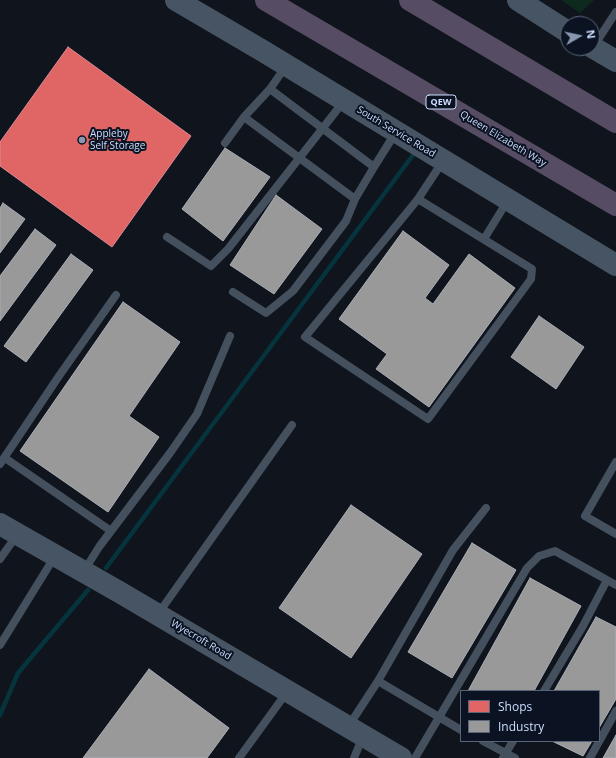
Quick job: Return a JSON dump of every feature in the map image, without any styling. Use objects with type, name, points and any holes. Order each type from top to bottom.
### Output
[{"type":"highway","name":"Queen Elizabeth Way","points":[[266,0],[616,205]]},
{"type":"highway","points":[[410,0],[616,122]]},
{"type":"street","name":"South Service Road","points":[[176,0],[287,65],[616,265]]},
{"type":"street","points":[[518,0],[560,27]]},
{"type":"street","points":[[600,52],[616,61]]},
{"type":"street","name":"Wyecroft Road","points":[[9,529],[401,758]]},
{"type":"lane","points":[[600,36],[616,12]]},
{"type":"lane","points":[[225,143],[244,117],[270,89],[287,65]]},
{"type":"lane","points":[[270,89],[374,168]]},
{"type":"lane","points":[[167,237],[211,266],[228,250],[344,100]]},
{"type":"lane","points":[[244,117],[355,198]]},
{"type":"lane","points":[[233,292],[266,313],[293,291],[346,221],[355,198],[396,131]]},
{"type":"lane","points":[[418,199],[532,269],[531,279],[428,419],[305,337],[418,199],[443,160]]},
{"type":"lane","points":[[484,239],[508,200]]},
{"type":"lane","points":[[112,531],[2,461],[116,295]]},
{"type":"lane","points":[[84,572],[197,414],[230,336]]},
{"type":"lane","points":[[158,615],[292,425]]},
{"type":"lane","points":[[616,462],[585,516],[616,534]]},
{"type":"lane","points":[[354,758],[356,731],[378,680],[453,550],[486,508]]},
{"type":"lane","points":[[0,559],[9,529]]},
{"type":"lane","points":[[416,758],[527,568],[539,556],[555,551],[616,585]]},
{"type":"lane","points":[[0,645],[55,555]]},
{"type":"lane","points":[[545,690],[583,626],[607,580]]},
{"type":"lane","points":[[378,680],[460,729]]},
{"type":"lane","points":[[239,758],[288,692]]},
{"type":"lane","points":[[600,740],[616,711]]},
{"type":"lane","points":[[484,742],[504,756],[515,758]]},
{"type":"lane","points":[[504,756],[512,742]]},
{"type":"lane","points":[[590,758],[599,742]]},
{"type":"green space","points":[[561,0],[594,0],[580,13]]},
{"type":"building: Shops","points":[[68,47],[191,136],[112,247],[0,166],[0,142]]},
{"type":"building: Industry","points":[[225,148],[270,177],[223,241],[182,209]]},
{"type":"building: Industry","points":[[276,195],[322,229],[274,294],[230,265]]},
{"type":"building: Industry","points":[[3,203],[25,219],[0,253],[0,208]]},
{"type":"building: Industry","points":[[35,229],[56,245],[0,321],[0,276]]},
{"type":"building: Industry","points":[[403,231],[449,265],[425,298],[433,304],[469,254],[515,288],[429,407],[376,369],[387,354],[339,319]]},
{"type":"building: Industry","points":[[71,254],[93,270],[26,362],[4,346]]},
{"type":"building: Industry","points":[[123,302],[180,342],[129,416],[159,437],[108,512],[20,451]]},
{"type":"building: Industry","points":[[539,316],[584,347],[556,389],[511,357]]},
{"type":"building: Industry","points":[[351,505],[422,554],[351,658],[279,608]]},
{"type":"building: Industry","points":[[472,543],[516,570],[452,678],[408,652]]},
{"type":"building: Industry","points":[[530,578],[581,606],[535,690],[469,690]]},
{"type":"building: Industry","points":[[596,617],[616,627],[616,699],[600,726],[600,690],[555,690]]},
{"type":"building: Industry","points":[[149,669],[229,728],[207,758],[83,758]]},
{"type":"building: Industry","points":[[616,735],[616,758],[603,758]]},
{"type":"building: Industry","points":[[554,742],[591,742],[583,756]]},
{"type":"waterway","points":[[106,568],[416,151]]},
{"type":"waterway","points":[[0,715],[18,673],[88,590]]},
{"type":"place","name":"Appleby Self Storage","points":[[82,140]]}]
